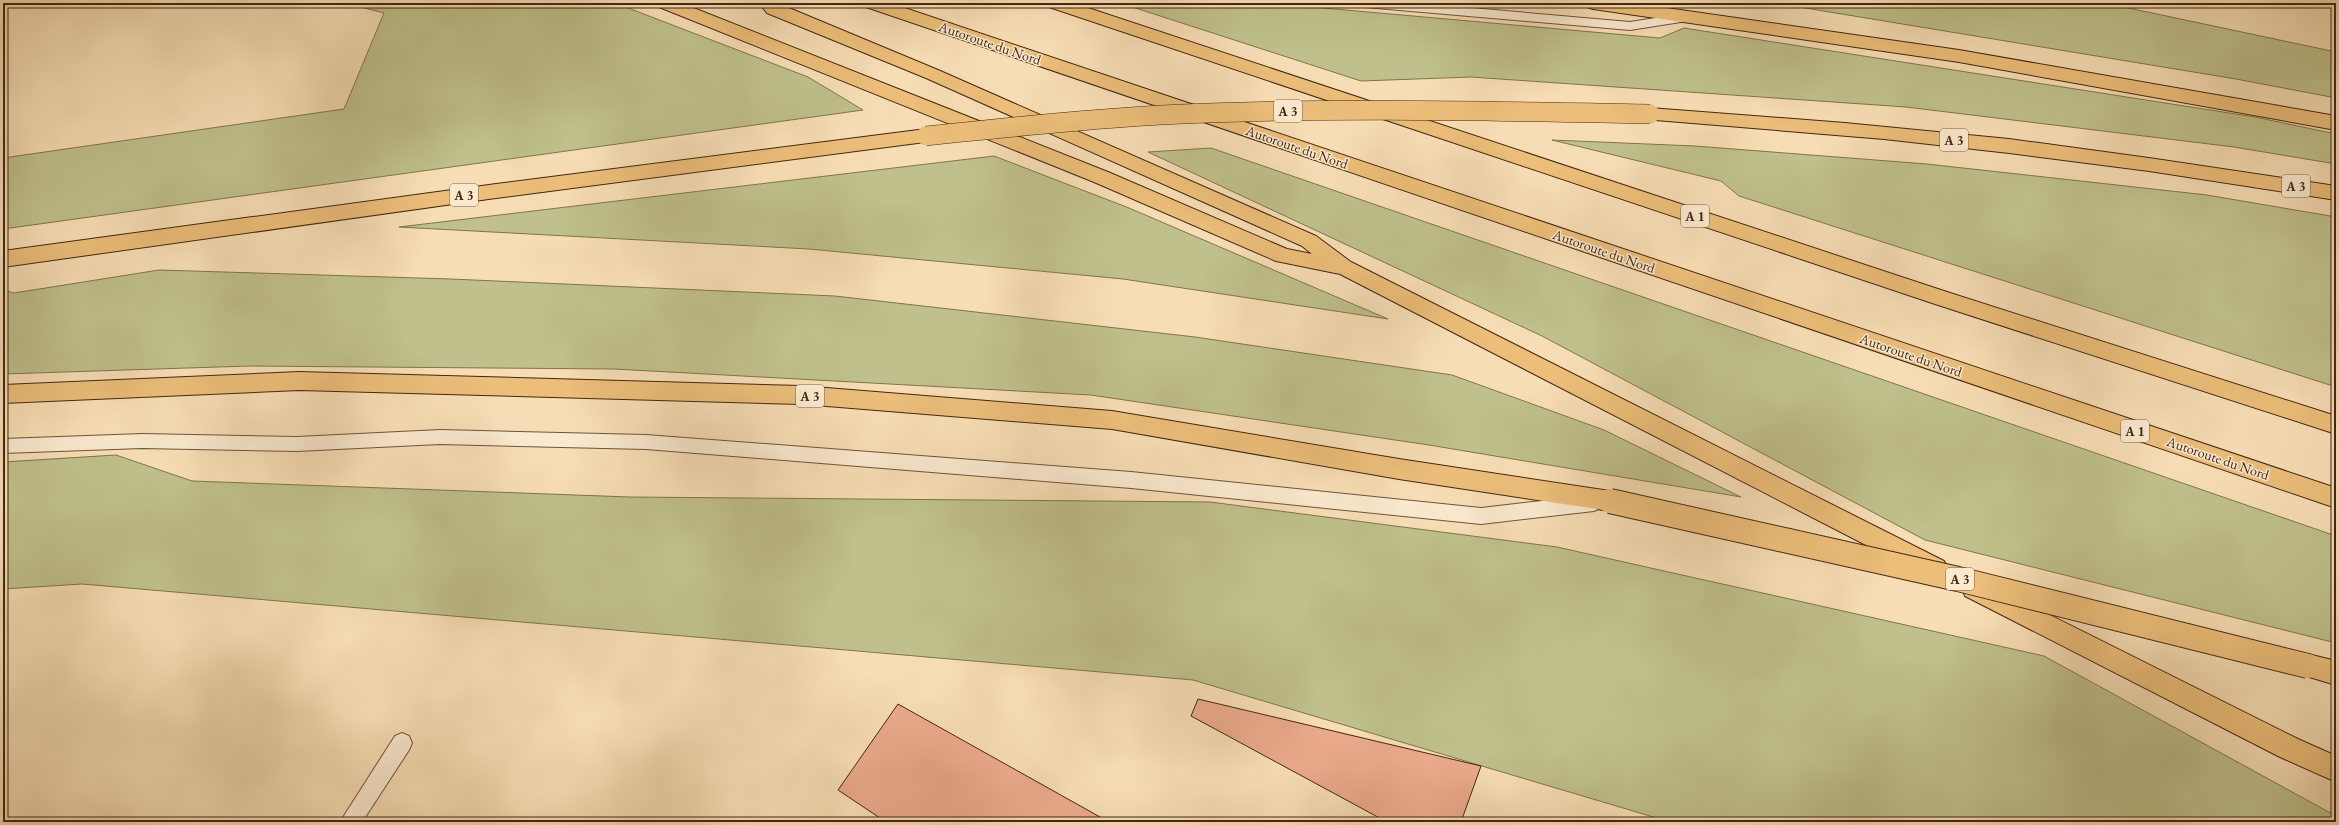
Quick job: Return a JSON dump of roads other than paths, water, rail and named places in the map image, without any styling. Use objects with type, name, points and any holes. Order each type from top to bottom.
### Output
[{"type":"highway","points":[[665,3],[1094,174],[1283,256],[1344,268]]},
{"type":"highway","points":[[768,3],[773,10],[932,74],[1309,241],[1344,268],[2275,741],[2336,769]]},
{"type":"highway","name":"Autoroute du Nord","points":[[872,3],[2336,498]]},
{"type":"highway","name":"A 1","points":[[1055,3],[1927,293],[2336,425]]},
{"type":"highway","points":[[1593,3],[1959,56],[2336,123]]},
{"type":"highway","name":"A 3","points":[[3,259],[496,191],[926,136],[1055,123],[1170,115],[1307,110],[1466,110],[1650,114],[1819,126],[1962,140],[2107,158],[2336,193]]},
{"type":"highway","name":"A 3","points":[[3,394],[299,381],[802,395],[1112,420],[1399,470],[1610,501],[1958,579],[2336,673]]},
{"type":"lane","points":[[1365,3],[1630,26],[1687,17]]},
{"type":"lane","points":[[3,446],[142,441],[297,444],[440,437],[646,442],[1131,480],[1481,516],[1610,501]]},
{"type":"lane","points":[[350,822],[402,743]]}]
